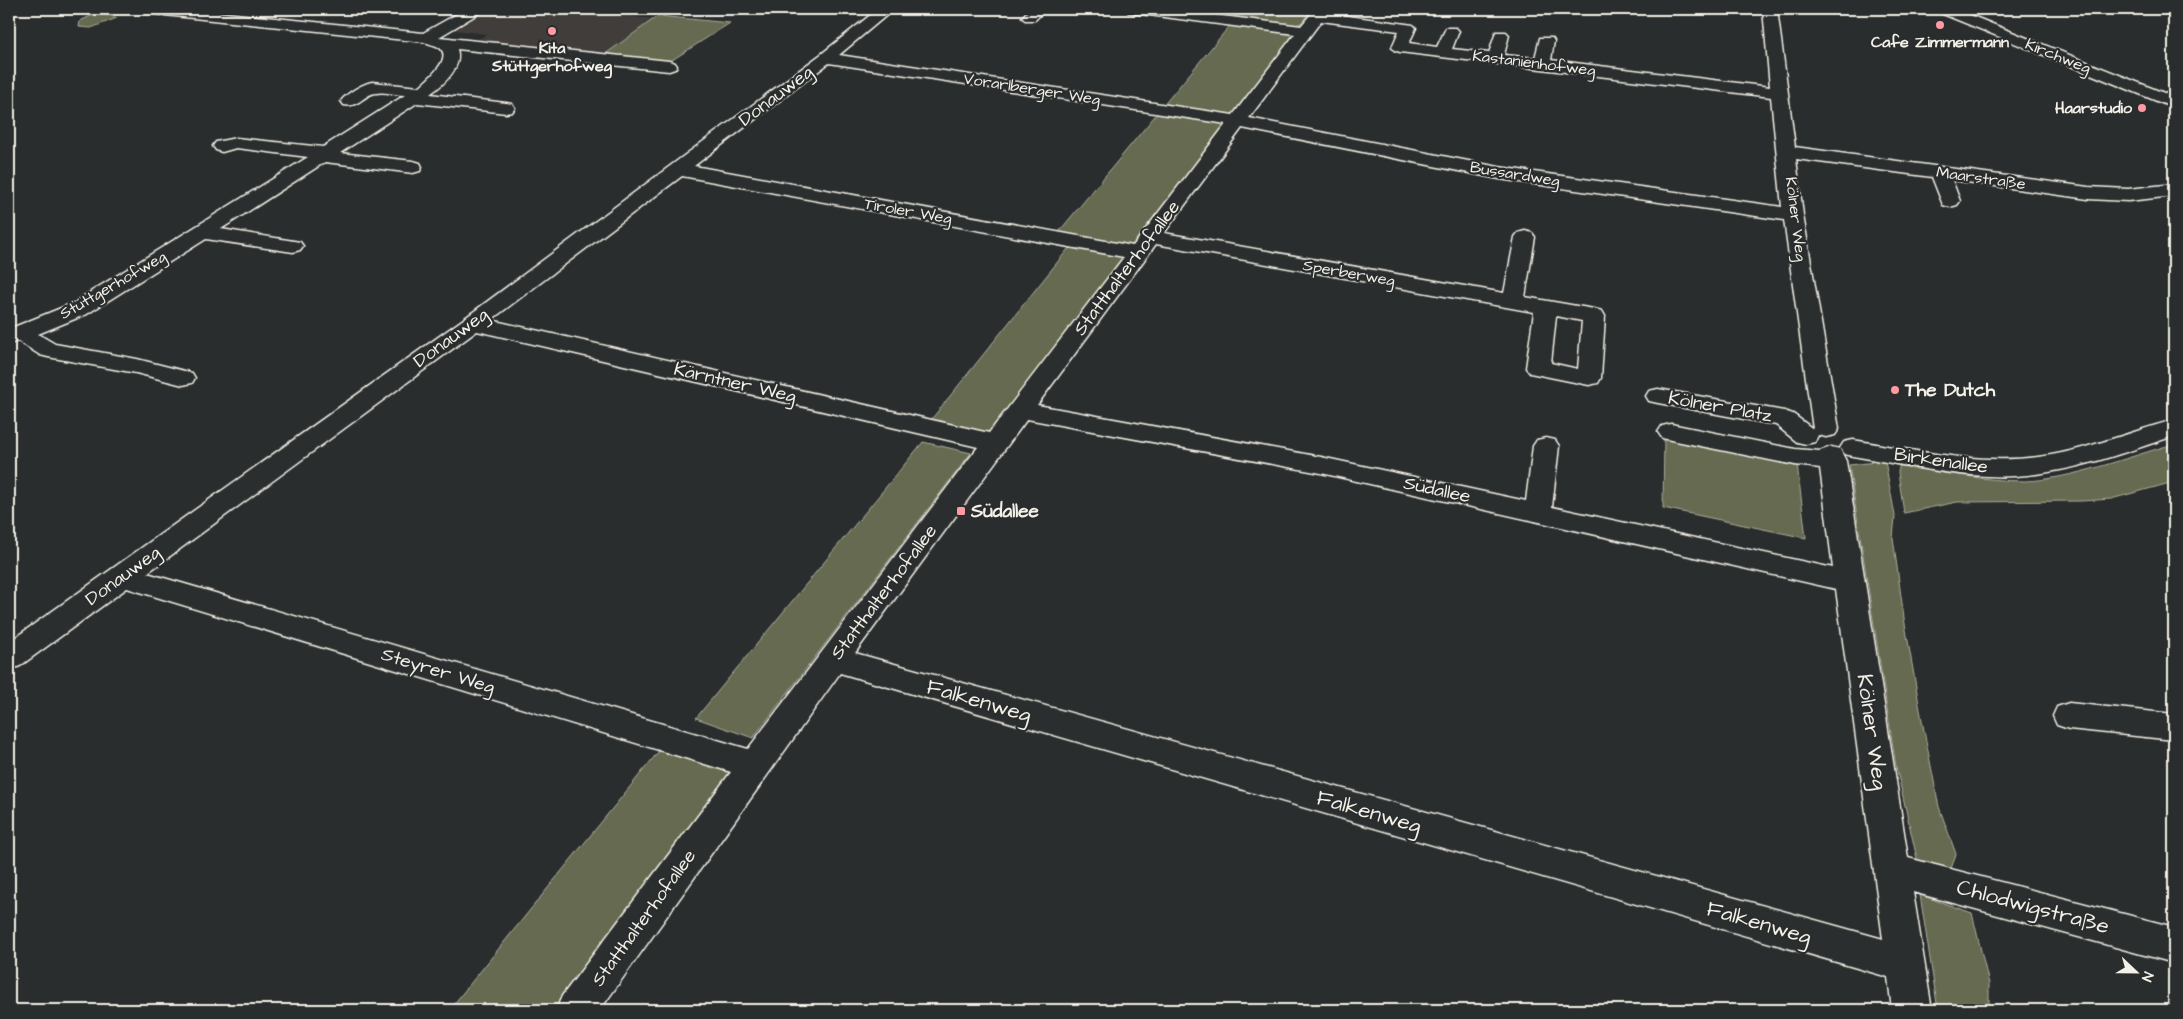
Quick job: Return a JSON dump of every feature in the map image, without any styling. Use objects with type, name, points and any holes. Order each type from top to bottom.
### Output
[{"type":"street","points":[[145,9],[426,38],[445,44],[470,44],[669,66]]},
{"type":"street","points":[[426,38],[476,9]]},
{"type":"street","name":"Donauweg","points":[[9,658],[473,323],[826,58],[887,9]]},
{"type":"street","points":[[1134,9],[1314,19]]},
{"type":"street","name":"Kölner Weg","points":[[1770,9],[1788,152],[1793,215],[1830,446],[1912,1010]]},
{"type":"street","name":"Kirchweg","points":[[1943,9],[2174,102]]},
{"type":"street","name":"Kastanienhofweg","points":[[1314,19],[1408,28],[1400,47],[1780,94]]},
{"type":"street","name":"Statthalterhofallee","points":[[576,1010],[833,659],[1314,19]]},
{"type":"street","points":[[242,35],[269,22]]},
{"type":"street","points":[[313,41],[335,29]]},
{"type":"street","points":[[1443,52],[1451,31]]},
{"type":"street","points":[[1494,58],[1501,35]]},
{"type":"street","points":[[1542,64],[1546,40]]},
{"type":"street","name":"Stüttgerhofweg","points":[[15,335],[79,308],[417,95],[441,78],[451,58],[450,50],[445,44]]},
{"type":"street","name":"Vorarlberger Weg","points":[[826,58],[1238,121]]},
{"type":"street","points":[[350,101],[372,87],[506,108]]},
{"type":"street","name":"Bussardweg","points":[[1238,121],[1499,173],[1793,215]]},
{"type":"street","points":[[320,135],[349,138]]},
{"type":"street","points":[[222,146],[236,142],[414,167]]},
{"type":"street","name":"Maarstraße","points":[[1788,152],[1940,173],[2066,197],[2128,195],[2174,190]]},
{"type":"street","name":"Tiroler Weg","points":[[677,169],[1145,245]]},
{"type":"street","points":[[1940,173],[1950,201]]},
{"type":"street","points":[[202,232],[293,246]]},
{"type":"street","points":[[1513,302],[1525,237]]},
{"type":"street","name":"Sperberweg","points":[[1145,245],[1546,308]]},
{"type":"street","name":"Kärntner Weg","points":[[473,323],[996,442]]},
{"type":"street","name":"Stüttgerhofweg","points":[[15,335],[48,350],[137,366],[182,378]]},
{"type":"street","name":"Kölner Platz","points":[[1658,396],[1784,418],[1830,446]]},
{"type":"street","name":"Südallee","points":[[1021,410],[1321,465],[1850,582]]},
{"type":"street","name":"Birkenallee","points":[[1670,432],[1795,456],[1830,446],[1947,465],[1994,468],[2056,463],[2174,428]]},
{"type":"street","points":[[1538,512],[1546,446]]},
{"type":"street","name":"Steyrer Weg","points":[[122,576],[755,765]]},
{"type":"street","name":"Falkenweg","points":[[833,659],[1905,964]]},
{"type":"street","points":[[2068,716],[2174,727]]},
{"type":"street","name":"Chlodwigstraße","points":[[1892,870],[2174,945]]},
{"type":"shaded area","name":"Kita Stüttgerhofweg","points":[[481,9],[553,9],[655,19],[604,55],[475,41],[487,34],[446,29]]},
{"type":"green space","points":[[1242,9],[1312,9],[1301,23],[1295,25],[1234,17]]},
{"type":"green space","points":[[99,12],[112,14],[111,16],[117,18],[91,28],[79,27],[80,21]]},
{"type":"green space","points":[[658,16],[730,23],[669,62],[604,55]]},
{"type":"green space","points":[[1232,23],[1298,32],[1232,118],[1162,107]]},
{"type":"green space","points":[[1159,111],[1227,122],[1132,247],[1057,234]]},
{"type":"green space","points":[[1072,244],[1126,254],[991,435],[930,421]]},
{"type":"green space","points":[[1664,438],[1797,464],[1806,538],[1663,508]]},
{"type":"green space","points":[[923,442],[971,453],[753,738],[696,718]]},
{"type":"green space","points":[[2174,444],[2174,482],[2111,499],[1957,502],[1904,513],[1898,472],[1900,464],[1978,478],[2009,481],[2043,480],[2100,467]]},
{"type":"green space","points":[[1885,461],[1895,516],[1893,538],[1904,618],[1920,710],[1939,807],[1956,854],[1951,869],[1918,863],[1896,766],[1849,465]]},
{"type":"green space","points":[[663,746],[737,769],[551,1010],[449,1010]]},
{"type":"green space","points":[[1920,895],[1972,913],[1989,984],[1989,1010],[1938,1010]]},
{"type":"place","name":"Cafe Zimmermann","points":[[1940,25]]},
{"type":"place","name":"Kita Stüttgerhofweg","points":[[552,31]]},
{"type":"place","name":"Haarstudio","points":[[2142,108]]},
{"type":"place","name":"The Dutch","points":[[1895,390]]},
{"type":"place","name":"Südallee","points":[[961,511]]}]
